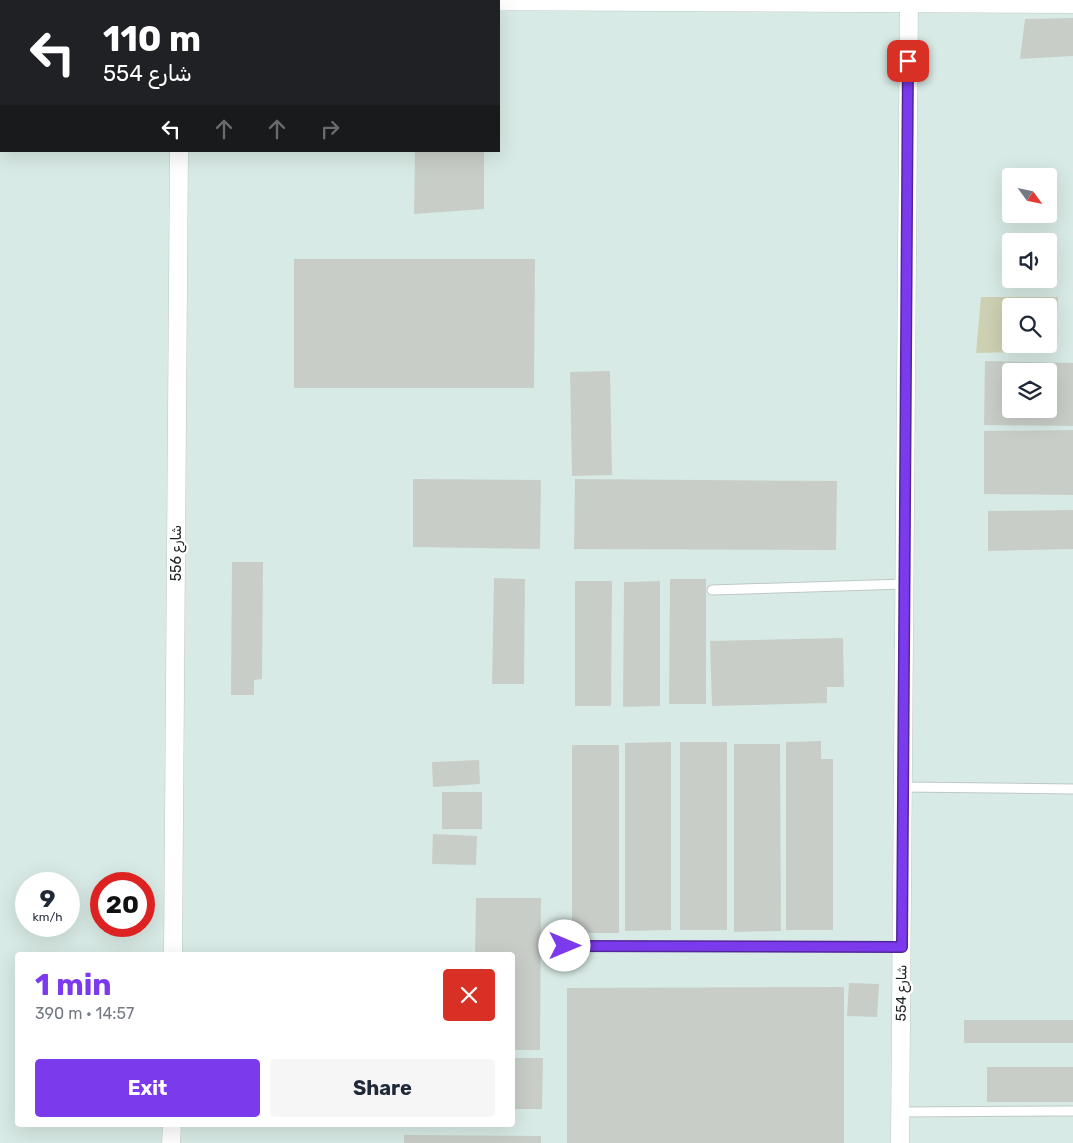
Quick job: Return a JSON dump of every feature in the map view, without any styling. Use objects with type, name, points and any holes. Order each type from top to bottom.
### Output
[{"type":"street","points":[[500,1],[1073,4]]},
{"type":"street","name":"شارع 554","points":[[900,1143],[909,3]]},
{"type":"street","name":"شارع 556","points":[[173,952],[179,152]]},
{"type":"street","points":[[172,1127],[172,1143]]},
{"type":"lane","points":[[712,590],[904,584]]},
{"type":"lane","points":[[903,787],[1073,789]]},
{"type":"lane","points":[[565,946],[902,947]]},
{"type":"lane","points":[[900,1112],[1073,1111]]},
{"type":"shaded area","points":[[500,0],[1073,0],[1073,1143],[0,1143],[0,152],[500,152]]},
{"type":"green space","points":[[981,297],[1058,297],[1057,315],[1057,298],[1002,298],[1002,352],[976,353]]},
{"type":"building","points":[[1073,18],[1073,56],[1020,59],[1025,19]]},
{"type":"building","points":[[415,152],[484,152],[484,209],[414,214]]},
{"type":"building","points":[[294,259],[535,259],[534,388],[294,388]]},
{"type":"building","points":[[985,361],[1073,363],[1073,426],[984,425]]},
{"type":"building","points":[[610,371],[612,475],[572,476],[570,372]]},
{"type":"building","points":[[1073,430],[1073,495],[984,494],[984,431]]},
{"type":"building","points":[[413,479],[541,480],[540,549],[413,547]]},
{"type":"building","points":[[575,479],[837,481],[836,550],[574,549]]},
{"type":"building","points":[[1073,510],[1073,549],[988,551],[988,511]]},
{"type":"building","points":[[232,562],[263,562],[262,679],[254,680],[254,695],[231,695]]},
{"type":"building","points":[[494,578],[525,579],[524,684],[492,684]]},
{"type":"building","points":[[670,579],[706,579],[706,704],[669,704]]},
{"type":"building","points":[[575,581],[612,581],[611,706],[575,706]]},
{"type":"building","points":[[660,581],[660,706],[623,707],[624,582]]},
{"type":"building","points":[[843,638],[844,687],[827,687],[827,703],[712,706],[710,641]]},
{"type":"building","points":[[821,741],[821,759],[833,759],[833,930],[786,930],[786,742]]},
{"type":"building","points":[[671,742],[671,930],[625,931],[625,743]]},
{"type":"building","points":[[680,742],[727,742],[727,930],[680,930]]},
{"type":"building","points":[[734,744],[780,744],[781,931],[734,932]]},
{"type":"building","points":[[572,745],[619,745],[619,933],[572,933]]},
{"type":"building","points":[[479,760],[480,784],[433,787],[432,762]]},
{"type":"building","points":[[442,792],[482,792],[482,829],[442,829]]},
{"type":"building","points":[[433,834],[477,836],[476,865],[432,864]]},
{"type":"building","points":[[476,898],[541,898],[540,1050],[515,1050],[515,952],[475,952]]},
{"type":"building","points":[[849,983],[879,984],[877,1017],[847,1016]]},
{"type":"building","points":[[844,987],[844,1143],[567,1143],[567,988]]},
{"type":"building","points":[[964,1020],[1073,1020],[1073,1043],[964,1043]]},
{"type":"building","points":[[515,1058],[543,1058],[542,1109],[515,1109]]},
{"type":"building","points":[[987,1067],[1073,1067],[1073,1102],[987,1102]]},
{"type":"building","points":[[404,1135],[541,1136],[541,1143],[404,1143]]},
{"type":"route","points":[[565,946],[902,947],[908,61]]}]
